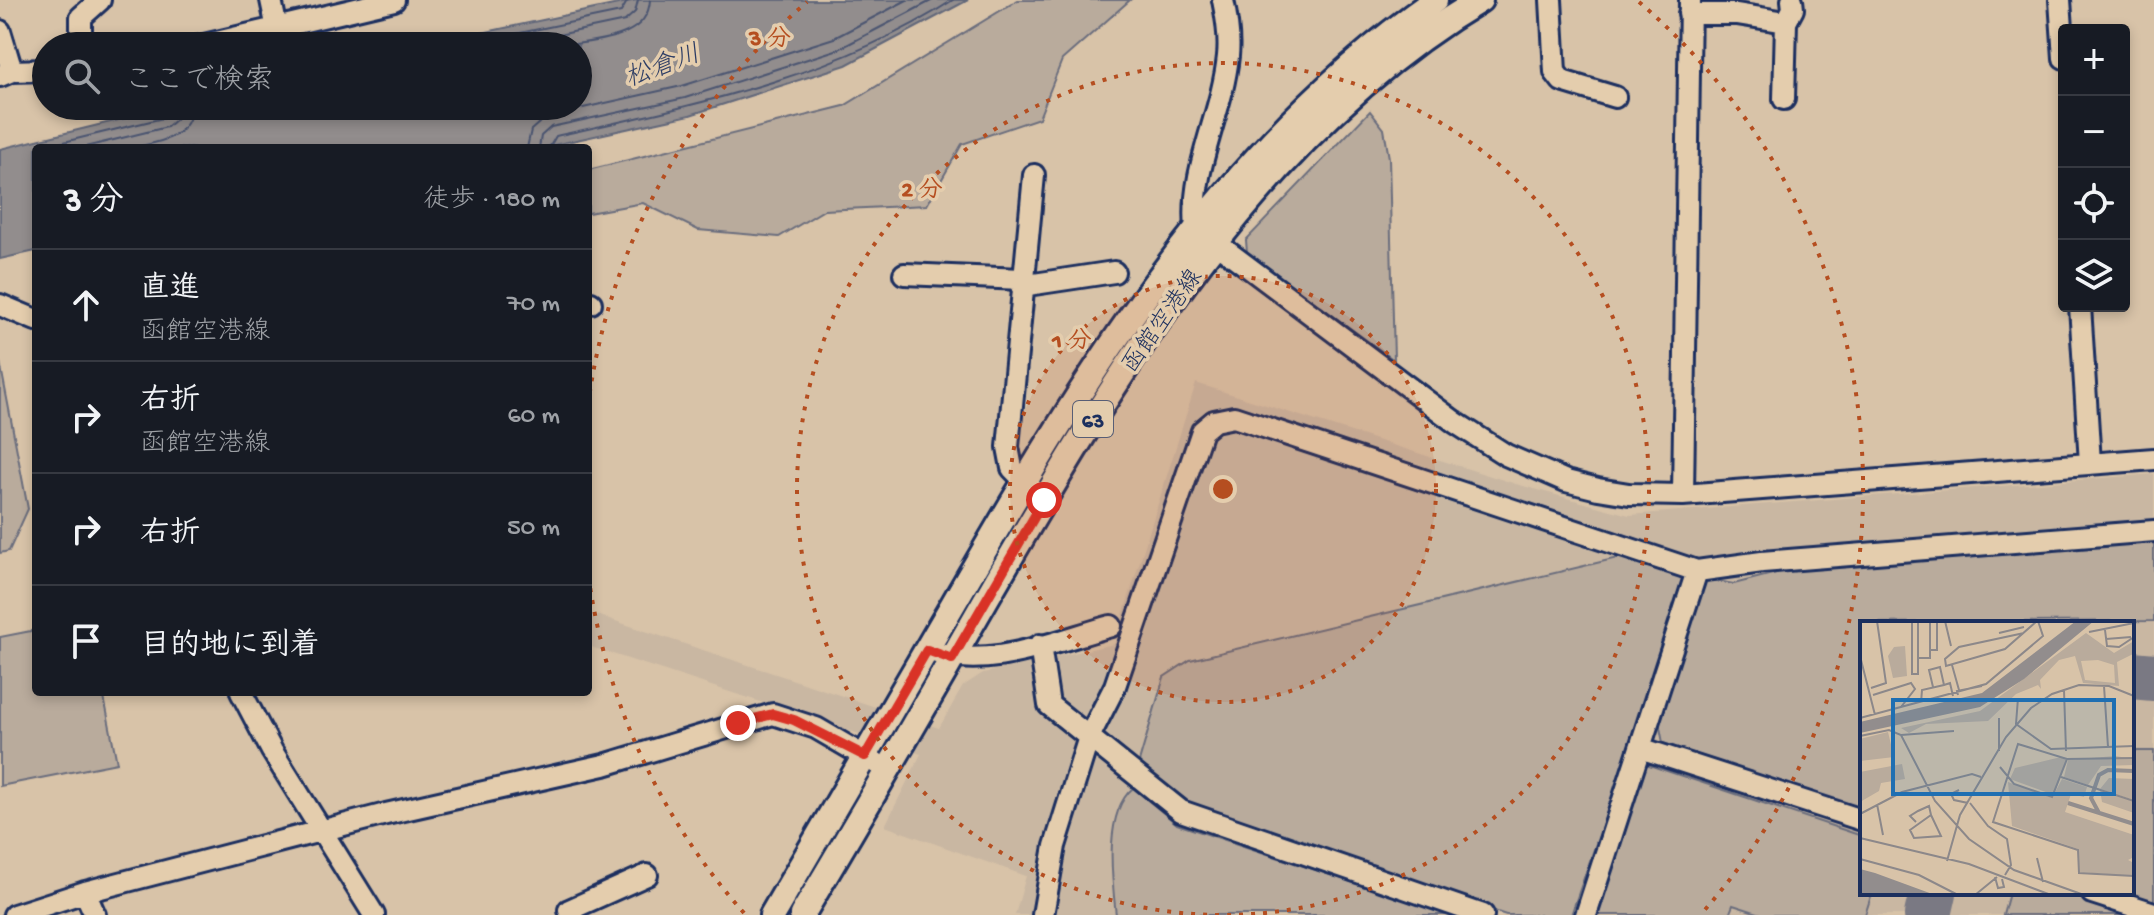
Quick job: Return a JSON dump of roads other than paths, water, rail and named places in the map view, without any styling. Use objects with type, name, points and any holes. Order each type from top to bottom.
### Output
[{"type":"main road","name":"函館空港線","points":[[772,915],[1025,483],[1105,354],[1196,228],[1308,103],[1367,50],[1435,0]]},
{"type":"main road","name":"函館空港線","points":[[802,915],[1044,500],[1128,367],[1215,244],[1284,164],[1347,101],[1411,47],[1480,0]]},
{"type":"street","points":[[80,32],[79,9],[100,0]]},
{"type":"street","points":[[271,0],[277,29]]},
{"type":"street","points":[[263,32],[394,0]]},
{"type":"street","points":[[1223,0],[1229,32],[1228,58],[1197,184],[1193,207],[1196,228],[1456,423],[1506,455],[1566,481],[1598,489],[1629,494],[1683,495],[2154,459]]},
{"type":"street","points":[[1551,0],[1555,72],[1562,81],[1615,97]]},
{"type":"street","points":[[1784,99],[1786,22],[1793,9],[1792,0]]},
{"type":"street","points":[[2060,0],[2062,24]]},
{"type":"street","points":[[1683,495],[1690,7],[1786,22]]},
{"type":"street","points":[[0,31],[6,73],[32,71]]},
{"type":"street","points":[[1034,175],[1008,447],[1012,468],[1044,500]]},
{"type":"street","points":[[904,274],[1022,283],[1114,272]]},
{"type":"street","points":[[0,305],[32,318]]},
{"type":"street","points":[[2080,312],[2090,463]]},
{"type":"street","points":[[1043,915],[1055,846],[1089,737],[1115,686],[1202,431],[1214,421],[1234,417],[1697,571],[1762,562],[2154,531]]},
{"type":"street","points":[[1586,915],[1697,571]]},
{"type":"street","points":[[927,650],[952,659],[986,659],[1111,626]]},
{"type":"street","points":[[1040,645],[1049,705],[1181,811],[1483,915]]},
{"type":"street","points":[[243,696],[320,832],[374,915]]},
{"type":"street","points":[[14,915],[46,910],[85,892],[320,832],[604,765],[773,714],[816,728],[888,770]]},
{"type":"street","points":[[1640,748],[1860,819]]},
{"type":"street","points":[[572,915],[569,910],[647,875]]},
{"type":"street","points":[[85,892],[95,915]]},
{"type":"street","points":[[2098,895],[2154,913]]},
{"type":"water","name":"松倉川","points":[[637,0],[968,0],[846,65],[690,115],[558,144],[32,144],[32,252],[0,259],[0,149],[119,120],[592,120],[592,32],[486,32]]}]
